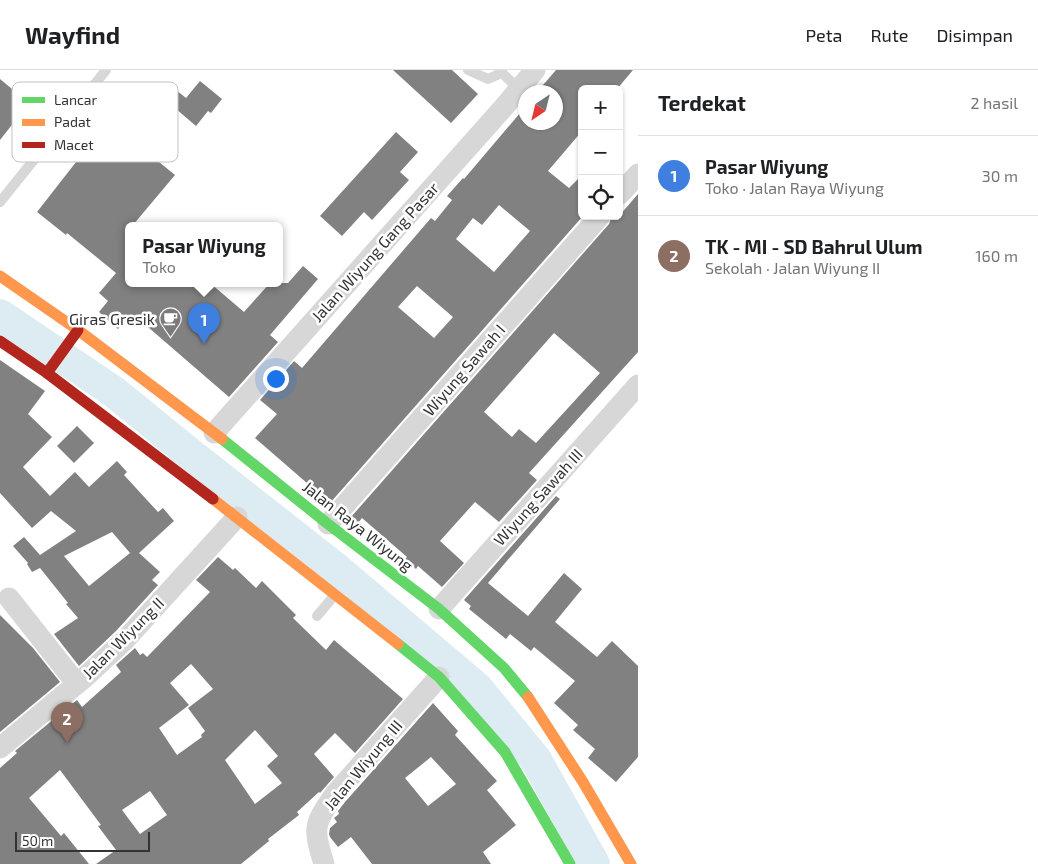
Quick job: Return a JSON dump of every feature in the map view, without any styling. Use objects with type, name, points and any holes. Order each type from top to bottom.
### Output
[{"type":"main road","name":"Jalan Raya Wiyung","points":[[0,276],[75,335],[214,433],[438,609],[504,668],[527,695],[583,782],[631,864]]},
{"type":"main road","points":[[47,373],[75,335]]},
{"type":"main road","points":[[0,342],[47,373],[236,517],[439,677],[505,752],[570,864]]},
{"type":"street","name":"Jalan Wiyung Gang Pasar","points":[[522,85],[535,70]]},
{"type":"street","name":"Jalan Wiyung Gang Pasar","points":[[214,433],[518,90]]},
{"type":"street","points":[[623,191],[638,174]]},
{"type":"street","name":"Wiyung Sawah I","points":[[328,524],[596,220]]},
{"type":"street","name":"Wiyung Sawah III","points":[[438,609],[638,385]]},
{"type":"street","name":"Jalan Wiyung II","points":[[1,744],[77,684],[125,640],[236,517]]},
{"type":"street","points":[[9,598],[77,684]]},
{"type":"street","name":"Jalan Wiyung III","points":[[324,864],[316,839],[316,828],[323,811],[335,794],[439,677]]},
{"type":"lane","points":[[96,82],[106,70]]},
{"type":"lane","points":[[468,70],[488,79],[502,71],[518,88]]},
{"type":"lane","points":[[0,202],[32,162]]},
{"type":"lane","points":[[317,616],[334,595]]},
{"type":"building","points":[[393,70],[452,70],[478,94],[451,123]]},
{"type":"building","points":[[556,70],[633,70],[620,85],[578,85],[578,136],[548,171],[569,188],[578,179],[579,220],[330,503],[255,438],[277,414],[260,400],[294,361],[302,368],[431,218],[435,221],[452,200],[447,196],[464,179],[518,115],[518,130],[563,130],[563,85],[543,85]],"holes":[[[499,205],[530,231],[494,272],[456,239],[473,218],[482,225]],[[417,286],[453,317],[434,338],[398,307]]]},
{"type":"building","points":[[0,79],[12,89],[12,125],[0,140]]},
{"type":"building","points":[[200,81],[222,99],[211,113],[208,111],[196,126],[178,111],[178,92],[186,98]]},
{"type":"building","points":[[396,132],[418,152],[400,172],[409,180],[372,220],[364,212],[342,236],[320,216]]},
{"type":"building","points":[[76,162],[159,162],[175,175],[136,222],[125,222],[125,287],[215,287],[244,312],[266,287],[283,287],[283,283],[288,283],[303,266],[318,279],[270,335],[278,342],[229,397],[141,321],[138,326],[128,317],[118,329],[99,312],[108,301],[99,293],[116,273],[67,233],[66,235],[37,212]]},
{"type":"building","points":[[638,194],[638,352],[529,473],[537,480],[499,522],[475,502],[440,541],[464,563],[442,587],[418,566],[416,569],[405,559],[407,557],[362,518],[358,523],[351,517],[609,224],[610,220],[623,220],[623,211]],"holes":[[[554,333],[600,373],[536,443],[519,429],[512,437],[484,412]]]},
{"type":"building","points":[[0,360],[45,391],[28,414],[52,437],[23,467],[50,496],[75,472],[89,487],[117,461],[127,472],[124,475],[158,512],[163,508],[174,521],[139,553],[160,572],[152,580],[158,585],[116,631],[79,666],[54,634],[78,618],[40,568],[32,572],[28,563],[13,546],[24,537],[40,555],[76,531],[51,511],[32,528],[0,493]],"holes":[[[112,532],[130,553],[89,586],[64,556]]]},
{"type":"building","points":[[77,426],[94,443],[74,463],[57,446]]},
{"type":"building","points":[[556,496],[560,499],[488,583],[528,616],[564,573],[582,589],[555,622],[597,657],[612,641],[638,666],[638,757],[616,782],[588,758],[595,749],[573,730],[578,725],[554,703],[575,681],[534,647],[531,651],[510,634],[506,639],[469,609],[471,606],[464,600]]},
{"type":"building","points":[[218,557],[233,570],[235,568],[256,588],[262,581],[296,615],[293,618],[326,650],[334,640],[403,699],[355,753],[335,733],[314,754],[334,777],[320,793],[297,812],[299,815],[268,839],[269,841],[241,864],[96,864],[116,850],[98,826],[101,825],[60,770],[29,798],[61,836],[64,833],[89,864],[0,864],[0,768],[17,753],[15,751],[77,700],[82,707],[121,672],[116,665],[135,648],[140,655],[143,653],[147,657],[210,592],[196,580]],"holes":[[[191,664],[213,689],[188,708],[205,731],[201,735],[202,737],[177,755],[159,728],[189,705],[170,683]],[[255,730],[278,756],[267,766],[282,783],[255,804],[225,760]],[[150,791],[167,815],[140,834],[122,810]]]},
{"type":"building","points":[[0,615],[33,648],[60,682],[0,732]]},
{"type":"building","points":[[433,703],[458,731],[455,735],[497,781],[487,790],[516,825],[483,852],[491,864],[372,864],[351,837],[338,847],[330,837],[330,828],[337,822],[334,818],[339,814],[338,811]],"holes":[[[431,757],[456,784],[428,806],[405,778]]]},
{"type":"waterway","points":[[0,315],[114,392],[333,566],[477,688],[536,760],[594,864]]},
{"type":"traffic: fast","points":[[222,439],[328,524],[439,609],[504,668],[528,697]]},
{"type":"traffic: fast","points":[[398,644],[439,677],[505,752],[570,864]]},
{"type":"traffic: slow","points":[[0,276],[78,330],[222,439]]},
{"type":"traffic: slow","points":[[213,499],[398,644]]},
{"type":"traffic: slow","points":[[528,697],[583,782],[631,864]]},
{"type":"traffic: jam","points":[[47,373],[78,330]]},
{"type":"traffic: jam","points":[[0,341],[47,373],[213,499]]},
{"type":"place","name":"Giras Gresik","points":[[171,338]]},
{"type":"place","name":"Pasar Wiyung","points":[[204,344]]},
{"type":"place","name":"TK - MI - SD Bahrul Ulum","points":[[67,743]]}]
